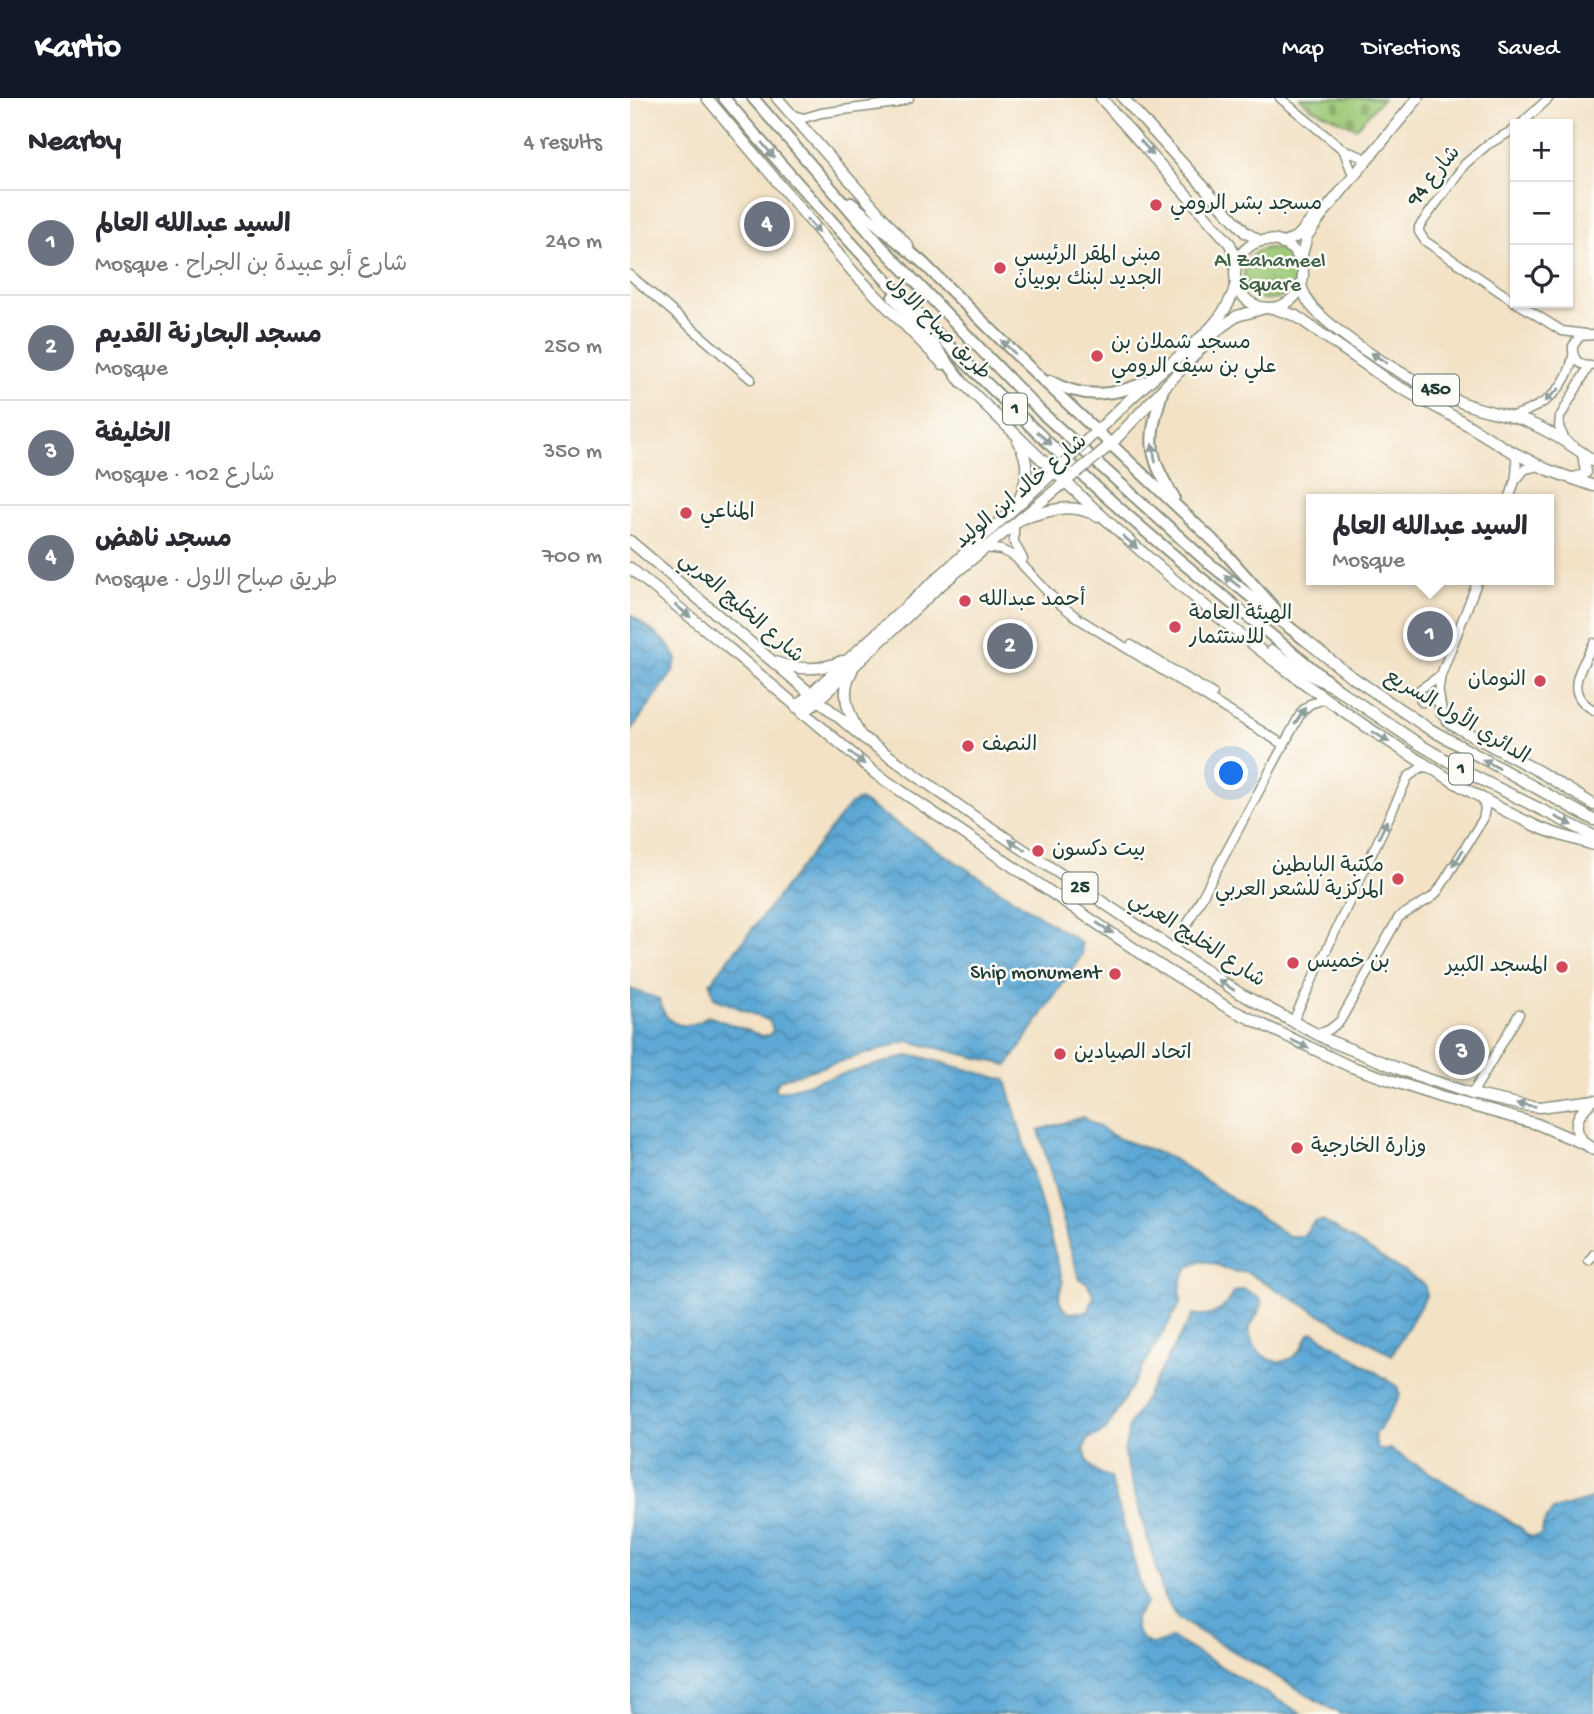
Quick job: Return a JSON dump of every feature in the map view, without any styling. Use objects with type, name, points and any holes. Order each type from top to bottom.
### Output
[{"type":"highway","name":"طريق صباح الاول","points":[[724,98],[807,197],[866,261],[1099,490],[1183,564],[1336,688]]},
{"type":"highway","name":"طريق صباح الاول","points":[[753,98],[882,247],[1041,411],[1205,560],[1304,639]]},
{"type":"highway","points":[[825,181],[922,262],[1030,368],[1183,511],[1219,546],[1294,631]]},
{"type":"highway","points":[[866,261],[962,382]]},
{"type":"highway","points":[[1030,368],[1065,389],[1085,394],[1115,393],[1150,380]]},
{"type":"highway","points":[[1163,388],[1152,430],[1152,449],[1161,476],[1183,511]]},
{"type":"main road","name":"طريق صباح الاول","points":[[707,98],[854,273],[1012,432],[1180,586],[1325,699]]},
{"type":"main road","name":"طريق صباح الاول","points":[[777,98],[922,262]]},
{"type":"main road","points":[[1101,98],[1221,233],[1235,253],[1236,283]]},
{"type":"main road","points":[[1122,98],[1239,227],[1260,242]]},
{"type":"main road","points":[[1283,244],[1299,235],[1410,98]]},
{"type":"main road","points":[[1300,262],[1307,236],[1418,98]]},
{"type":"main road","points":[[1221,233],[1235,234],[1239,227]]},
{"type":"main road","points":[[1237,263],[1243,252],[1260,242],[1272,240],[1292,249],[1302,270],[1301,286],[1287,303],[1269,308]]},
{"type":"main road","name":"450","points":[[1236,283],[1244,297],[1257,306],[1296,316],[1390,382],[1515,454],[1539,466],[1594,486]]},
{"type":"main road","name":"شارع خالد ابن الوليد","points":[[799,710],[1150,380],[1194,343],[1223,312],[1232,299],[1236,283]]},
{"type":"main road","name":"450","points":[[1301,286],[1313,308],[1325,319],[1398,370],[1463,403],[1512,416],[1548,431],[1594,461]]},
{"type":"main road","name":"شارع خالد ابن الوليد","points":[[852,661],[1111,444],[1228,320],[1244,313],[1269,308]]},
{"type":"main road","points":[[1318,331],[1317,323],[1325,319]]},
{"type":"main road","points":[[1486,435],[1483,421],[1497,414]]},
{"type":"main road","points":[[1012,432],[1024,450],[1028,470],[1024,489],[1015,508]]},
{"type":"main road","points":[[1572,478],[1586,472],[1583,453]]},
{"type":"main road","points":[[1017,522],[1056,508],[1073,507],[1106,521]]},
{"type":"main road","name":"شارع الخليج العربي","points":[[630,541],[861,736],[970,813],[1239,993],[1315,1034],[1407,1072],[1472,1094],[1541,1107],[1594,1100]]},
{"type":"main road","name":"شارع الخليج العربي","points":[[630,568],[876,774],[1151,960],[1228,1008],[1349,1066],[1440,1097],[1537,1124],[1584,1144]]},
{"type":"main road","name":"الدائري الأول السريع","points":[[1180,586],[1302,671],[1336,688],[1419,744],[1472,775],[1594,836]]},
{"type":"main road","name":"الدائري الأول السريع","points":[[1304,639],[1348,674],[1426,727],[1594,820]]},
{"type":"main road","points":[[771,661],[785,666],[814,668],[852,661],[846,684],[846,704],[861,736]]},
{"type":"main road","points":[[1438,693],[1441,712],[1451,724],[1594,805]]},
{"type":"main road","points":[[1325,699],[1482,798],[1538,827],[1594,845]]},
{"type":"main road","name":"25","points":[[1594,1100],[1583,1109],[1578,1118],[1577,1129],[1584,1144],[1594,1150]]},
{"type":"street","points":[[790,114],[797,117],[813,116],[896,103],[909,98]]},
{"type":"street","points":[[1280,98],[1342,149],[1348,157],[1351,170]]},
{"type":"street","points":[[1526,119],[1549,98]]},
{"type":"street","points":[[811,137],[809,123],[813,116]]},
{"type":"street","name":"شارع 94","points":[[1510,132],[1487,145],[1465,164],[1419,227],[1425,241],[1510,298]]},
{"type":"street","points":[[1342,149],[1362,157]]},
{"type":"street","points":[[630,275],[751,379]]},
{"type":"street","name":"شارع 94","points":[[1526,308],[1562,331],[1590,334]]},
{"type":"street","points":[[1562,331],[1578,362],[1592,366],[1560,417],[1559,427],[1566,442]]},
{"type":"street","points":[[1512,416],[1535,408],[1557,393],[1571,369],[1575,340],[1590,334]]},
{"type":"street","points":[[1515,454],[1517,479]]},
{"type":"street","points":[[1511,494],[1525,469],[1539,466]]},
{"type":"street","points":[[1017,522],[1014,542],[1019,557],[1056,601],[1079,619],[1285,742]]},
{"type":"street","points":[[985,548],[1001,550],[1019,557]]},
{"type":"street","points":[[1441,675],[1434,682],[1422,687],[1418,694],[1423,702],[1434,699],[1438,693],[1441,675],[1476,585]]},
{"type":"street","points":[[1594,643],[1576,682],[1579,699],[1594,710]]},
{"type":"street","points":[[1173,951],[1306,707],[1314,701],[1325,699]]},
{"type":"street","points":[[1295,1024],[1295,1017],[1408,776],[1422,767],[1431,768]]},
{"type":"street","points":[[1315,1034],[1329,1030],[1340,1021],[1399,917],[1438,891],[1483,818],[1485,809],[1482,798]]},
{"type":"street","points":[[1472,1094],[1518,1014]]},
{"type":"green space","points":[[1300,98],[1383,98],[1356,128],[1310,107]]},
{"type":"green space","name":"Al Zahameel Square","points":[[1270,248],[1280,250],[1288,256],[1294,264],[1294,284],[1288,292],[1280,298],[1270,300],[1260,298],[1252,292],[1246,284],[1244,274],[1246,264],[1252,256],[1260,250]]},
{"type":"water","points":[[630,614],[667,643],[677,659],[672,673],[630,732]]},
{"type":"water","points":[[860,800],[1077,940],[1081,944],[1082,955],[1008,1065],[908,1041],[779,1080],[775,1089],[778,1092],[908,1056],[918,1056],[1006,1080],[1063,1282],[1059,1300],[1070,1313],[1089,1311],[1094,1295],[1087,1283],[1079,1279],[1039,1130],[1083,1117],[1117,1138],[1170,1157],[1289,1236],[1303,1236],[1314,1222],[1323,1221],[1425,1285],[1426,1296],[1392,1355],[1244,1271],[1231,1271],[1212,1263],[1196,1263],[1190,1266],[1183,1278],[1181,1302],[1106,1430],[1088,1439],[1084,1448],[1092,1467],[1110,1477],[1146,1604],[1135,1618],[1136,1629],[1141,1638],[1155,1644],[1172,1638],[1302,1714],[630,1714],[630,989],[659,999],[666,1015],[677,1024],[691,1024],[708,1016],[763,1036],[769,1035],[773,1030],[768,1020],[714,998],[710,983],[850,804]]},
{"type":"water","points":[[1244,1289],[1260,1298],[1262,1305],[1249,1329],[1256,1347],[1269,1359],[1285,1360],[1293,1356],[1313,1332],[1397,1386],[1400,1396],[1374,1434],[1377,1448],[1390,1449],[1530,1536],[1542,1534],[1543,1525],[1553,1510],[1594,1498],[1594,1714],[1340,1714],[1177,1618],[1164,1597],[1124,1454],[1129,1426],[1193,1314],[1212,1314],[1223,1308],[1234,1292]]},
{"type":"place","name":"مسجد بشر الرومي","points":[[1156,205]]},
{"type":"place","name":"مسجد ناهض","points":[[767,224]]},
{"type":"place","name":"مبنى المقر الرئيسي الجديد لبنك بوبيان","points":[[1000,268]]},
{"type":"place","name":"مسجد شملان بن علي بن سيف الرومي","points":[[1097,356]]},
{"type":"place","name":"المناعي","points":[[686,513]]},
{"type":"place","name":"أحمد عبدالله","points":[[965,601]]},
{"type":"place","name":"الهيئة العامة للاستثمار","points":[[1175,627]]},
{"type":"place","name":"السيد عبدالله العالم","points":[[1430,634]]},
{"type":"place","name":"مسجد البحارنة القديم","points":[[1010,646]]},
{"type":"place","name":"النومان","points":[[1540,681]]},
{"type":"place","name":"النصف","points":[[968,746]]},
{"type":"place","name":"بيت دكسون","points":[[1038,851]]},
{"type":"place","name":"مكتبة البابطين المركزية للشعر العربي","points":[[1398,879]]},
{"type":"place","name":"بن خميس","points":[[1293,963]]},
{"type":"place","name":"المسجد الكبير","points":[[1562,967]]},
{"type":"place","name":"Ship monument","points":[[1115,974]]},
{"type":"place","name":"الخليفة","points":[[1462,1052]]},
{"type":"place","name":"اتحاد الصيادين","points":[[1060,1054]]},
{"type":"place","name":"وزارة الخارجية","points":[[1297,1148]]}]
